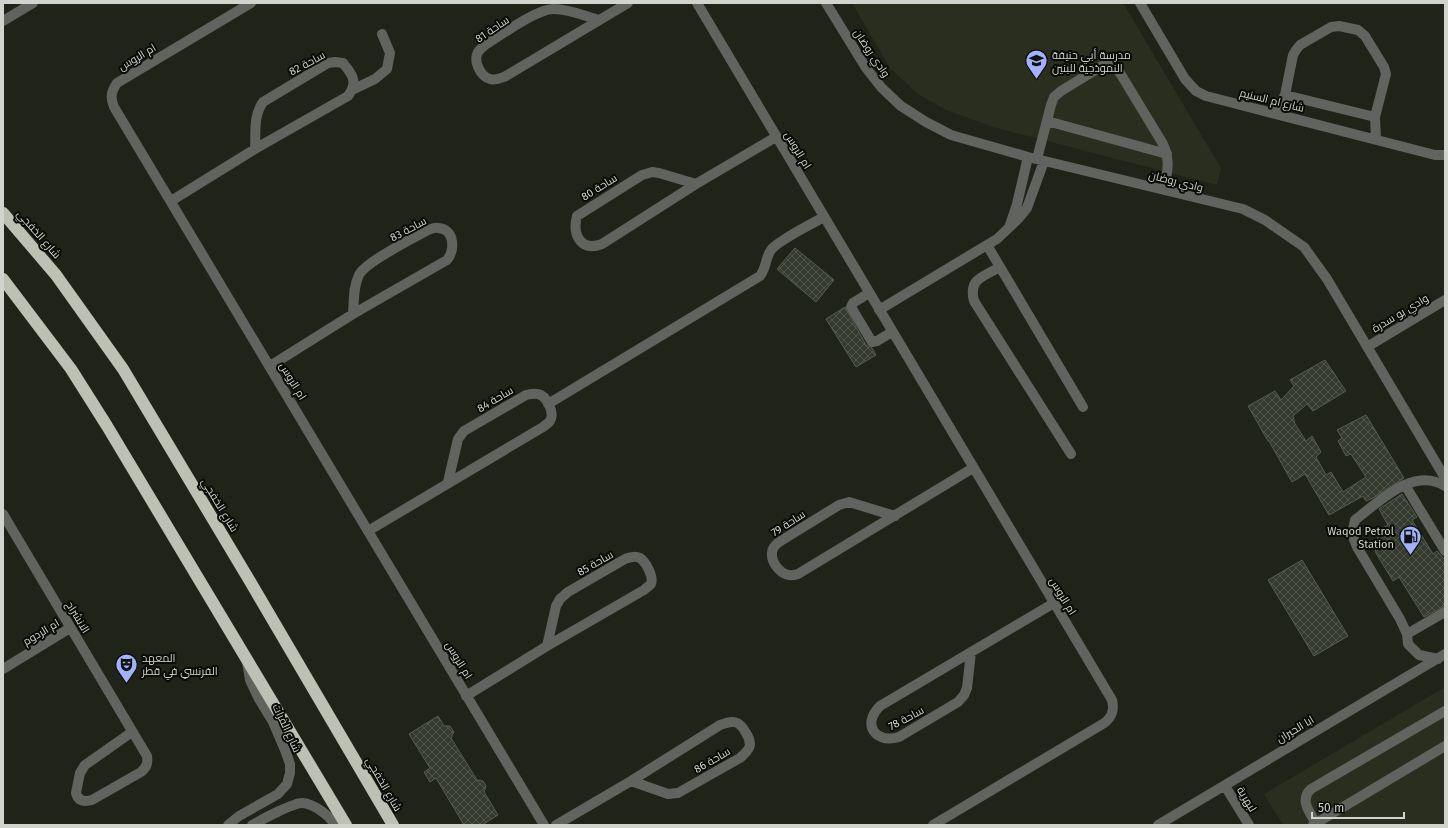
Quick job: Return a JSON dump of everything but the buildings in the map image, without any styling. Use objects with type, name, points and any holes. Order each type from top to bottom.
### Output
[{"type":"highway","name":"شارع الخفجي","points":[[3,213],[56,275],[123,369],[256,590],[393,825]]},
{"type":"highway","points":[[3,279],[71,370],[95,407],[346,825]]},
{"type":"street","points":[[3,21],[33,3]]},
{"type":"street","name":"ام الروس","points":[[251,3],[117,83],[113,89],[111,100],[544,825]]},
{"type":"street","name":"ساحة 81","points":[[599,20],[562,10],[552,9],[541,11],[485,45],[478,51],[476,59],[479,69],[485,76],[491,79],[498,79],[599,20],[628,3]]},
{"type":"street","name":"ام الروس","points":[[697,3],[1112,700],[1114,706],[1111,716],[1101,726],[933,825]]},
{"type":"street","name":"وادي روضان","points":[[826,3],[866,68],[881,87],[901,106],[926,122],[951,134],[1036,159],[1243,209],[1265,220],[1304,247],[1327,279],[1445,478]]},
{"type":"street","name":"شارع ام السنيم","points":[[1140,3],[1190,86],[1196,91],[1206,96],[1435,155],[1445,156]]},
{"type":"street","points":[[1274,113],[1285,96],[1293,55],[1300,45],[1331,28],[1339,26],[1358,30],[1365,36],[1384,67],[1386,74],[1375,117],[1376,140]]},
{"type":"street","points":[[171,201],[255,149],[348,96],[352,90],[375,79],[387,69],[390,53],[382,34]]},
{"type":"street","name":"ساحة 82","points":[[255,149],[256,115],[263,102],[328,63],[343,63],[350,73],[354,84],[352,90]]},
{"type":"street","points":[[879,310],[987,245],[1002,235],[1009,228],[1027,208],[1036,159],[1054,97],[1061,91],[1102,66],[1109,64],[1115,66],[1163,144],[1167,154],[1168,165],[1164,190]]},
{"type":"street","points":[[1285,96],[1375,117]]},
{"type":"street","points":[[1047,121],[1167,154]]},
{"type":"street","name":"ساحة 80","points":[[696,184],[660,173],[652,172],[642,175],[577,216],[575,232],[581,242],[589,246],[602,244],[696,184],[776,137]]},
{"type":"street","points":[[1009,228],[1017,204],[1036,159]]},
{"type":"street","points":[[368,530],[543,427],[550,422],[552,415],[548,404],[760,276],[765,269],[766,259],[771,249],[824,217]]},
{"type":"street","name":"ساحة 83","points":[[270,366],[353,314],[447,260],[453,250],[453,243],[450,236],[444,230],[437,228],[428,230],[369,264],[360,273],[355,285],[353,314]]},
{"type":"street","points":[[987,245],[1083,407]]},
{"type":"street","points":[[1000,267],[978,280],[973,285],[972,292],[974,301],[1071,454]]},
{"type":"street","points":[[869,293],[852,305],[851,307],[854,313],[872,342],[892,332]]},
{"type":"street","name":"وادي بو سدرة","points":[[1367,347],[1445,300]]},
{"type":"street","name":"ساحة 84","points":[[448,482],[458,439],[464,431],[526,395],[533,393],[540,394],[548,404]]},
{"type":"street","name":"ساحة 79","points":[[895,516],[849,502],[839,505],[774,546],[772,553],[773,561],[779,570],[784,574],[791,576],[798,574],[895,516],[973,468]]},
{"type":"street","points":[[1441,656],[1419,655],[1408,644],[1407,634],[1400,619],[1357,547],[1352,534],[1355,520],[1394,491],[1405,485],[1415,480],[1426,479],[1445,486]]},
{"type":"street","points":[[1405,485],[1445,551]]},
{"type":"street","name":"الانشراح","points":[[3,514],[147,756],[148,762],[146,768],[141,772],[92,800],[84,801],[76,797],[82,768],[89,761],[132,732]]},
{"type":"street","name":"ساحة 85","points":[[466,696],[547,646],[644,590],[652,582],[649,571],[640,558],[632,557],[625,559],[560,599],[556,606],[547,646]]},
{"type":"street","name":"ساحة 78","points":[[971,652],[966,688],[964,695],[958,702],[899,737],[891,740],[882,738],[876,733],[872,726],[871,719],[880,706],[971,652],[1054,603]]},
{"type":"street","points":[[1407,634],[1445,612]]},
{"type":"street","name":"ام الردوم","points":[[3,669],[70,628]]},
{"type":"street","name":"ابا الحيران","points":[[1158,825],[1441,656]]},
{"type":"street","name":"شارع الفرات","points":[[228,825],[239,816],[278,794],[287,784],[290,773],[290,764],[273,722],[259,699],[250,680],[247,660]]},
{"type":"street","points":[[1445,711],[1311,790],[1306,795],[1305,803],[1315,824],[1445,746]]},
{"type":"street","name":"ساحة 86","points":[[556,825],[631,781],[720,725],[729,722],[738,723],[748,736],[750,744],[747,752],[740,758],[678,793],[668,794],[631,781]]},
{"type":"street","name":"لبهرية","points":[[1224,786],[1248,825]]},
{"type":"street","points":[[252,825],[286,808],[301,803],[311,805],[326,815],[335,825]]},
{"type":"shaded area","name":"مدرسة أبي حنيفة النموذجية للبنين","points":[[852,3],[1123,3],[1221,168],[1217,185],[993,127],[946,110],[918,94],[890,68]]},
{"type":"shaded area","points":[[1445,687],[1445,825],[1283,825],[1264,794]]},
{"type":"place","name":"مدرسة أبي حنيفة النموذجية للبنين","points":[[1037,80]]},
{"type":"place","name":"Waqod Petrol Station","points":[[1410,556]]},
{"type":"place","name":"المعهد الفرنسي في قطر","points":[[127,684]]}]
